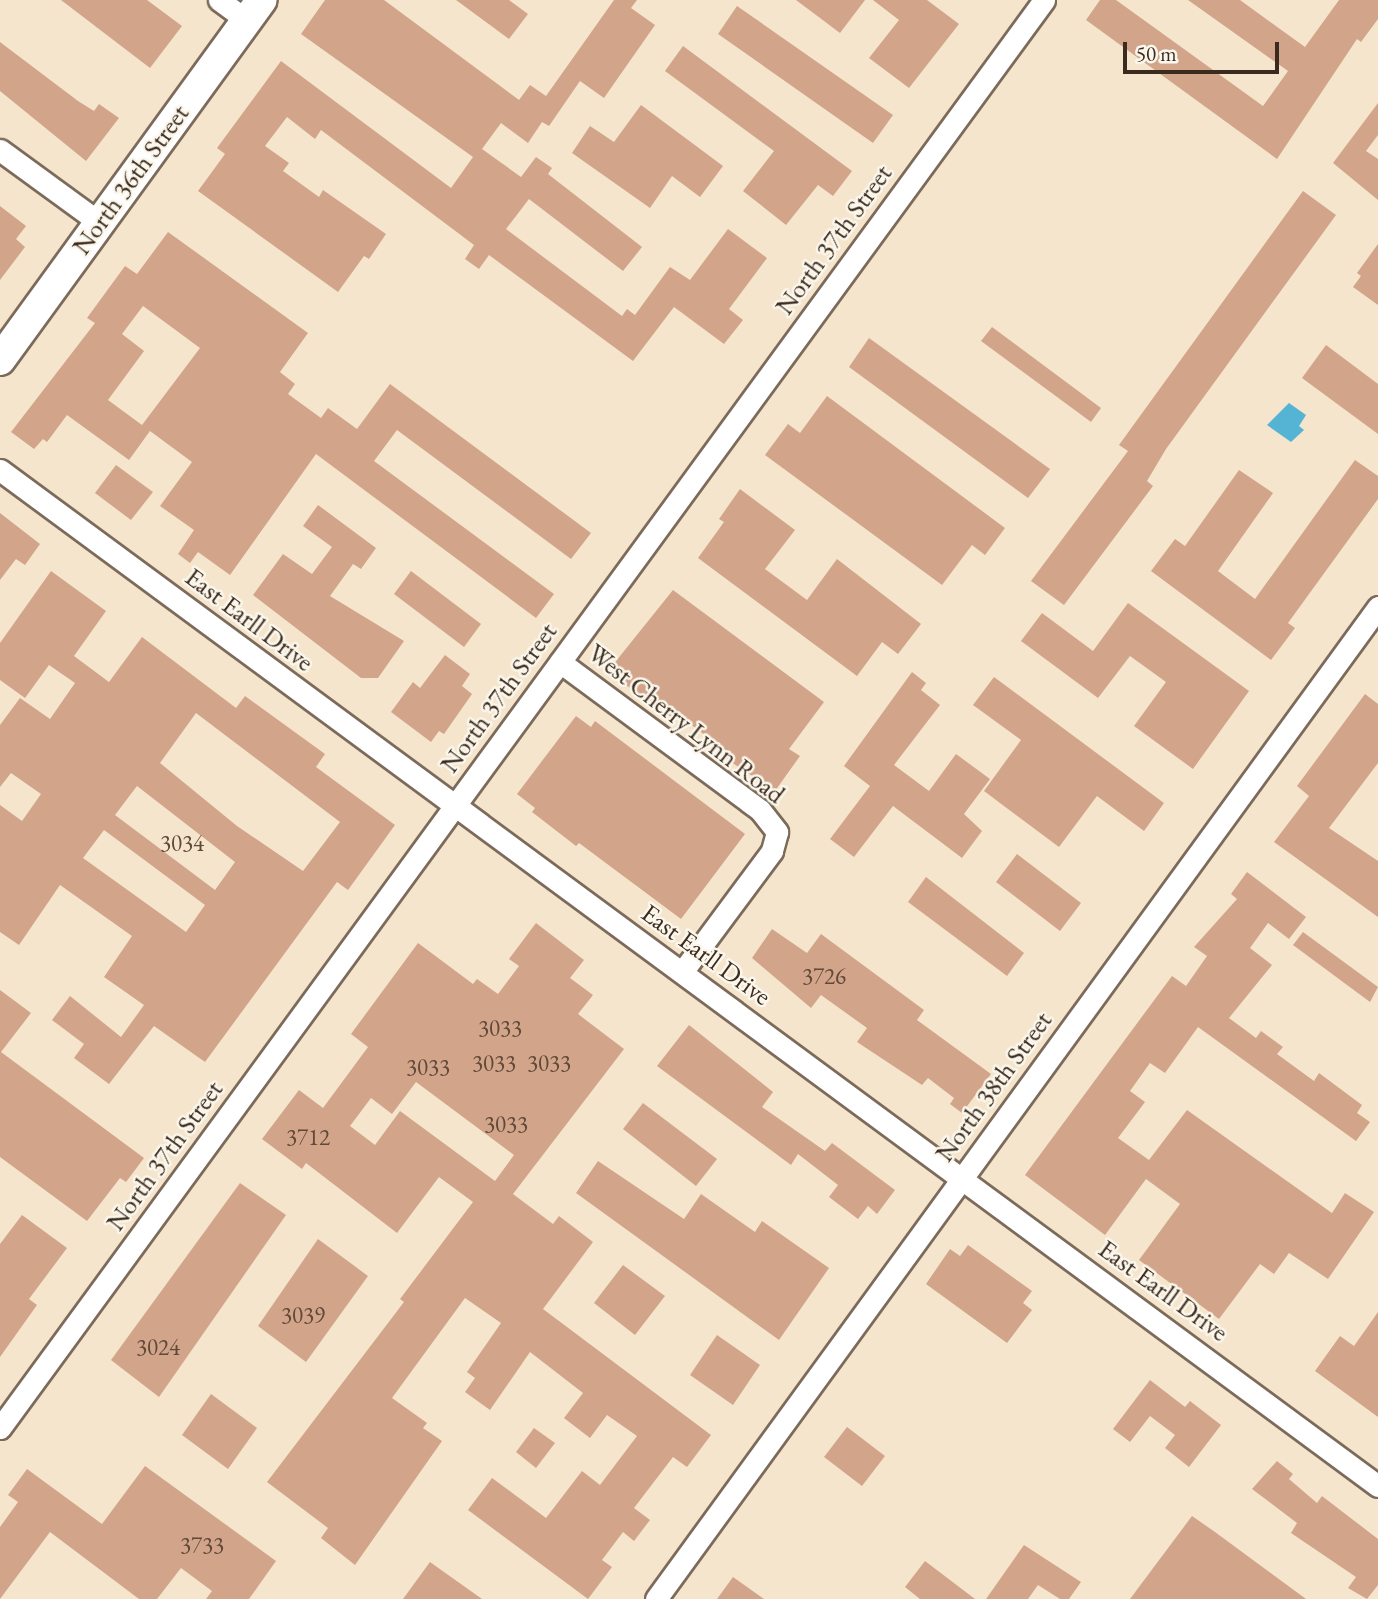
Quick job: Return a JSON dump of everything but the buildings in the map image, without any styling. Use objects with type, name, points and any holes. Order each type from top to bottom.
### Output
[{"type":"main road","name":"North 36th Street","points":[[0,360],[255,10]]},
{"type":"street","points":[[219,0],[255,10]]},
{"type":"street","name":"North 37th Street","points":[[0,1428],[1044,0]]},
{"type":"street","points":[[0,150],[100,223]]},
{"type":"street","name":"East Earll Drive","points":[[0,470],[454,807],[963,1177],[1378,1486]]},
{"type":"street","name":"North 38th Street","points":[[656,1599],[1378,607]]},
{"type":"street","name":"West Cherry Lynn Road","points":[[560,662],[760,810],[777,832],[772,851],[682,972]]},
{"type":"water","points":[[1289,403],[1306,415],[1299,426],[1304,430],[1291,442],[1267,425]]}]
